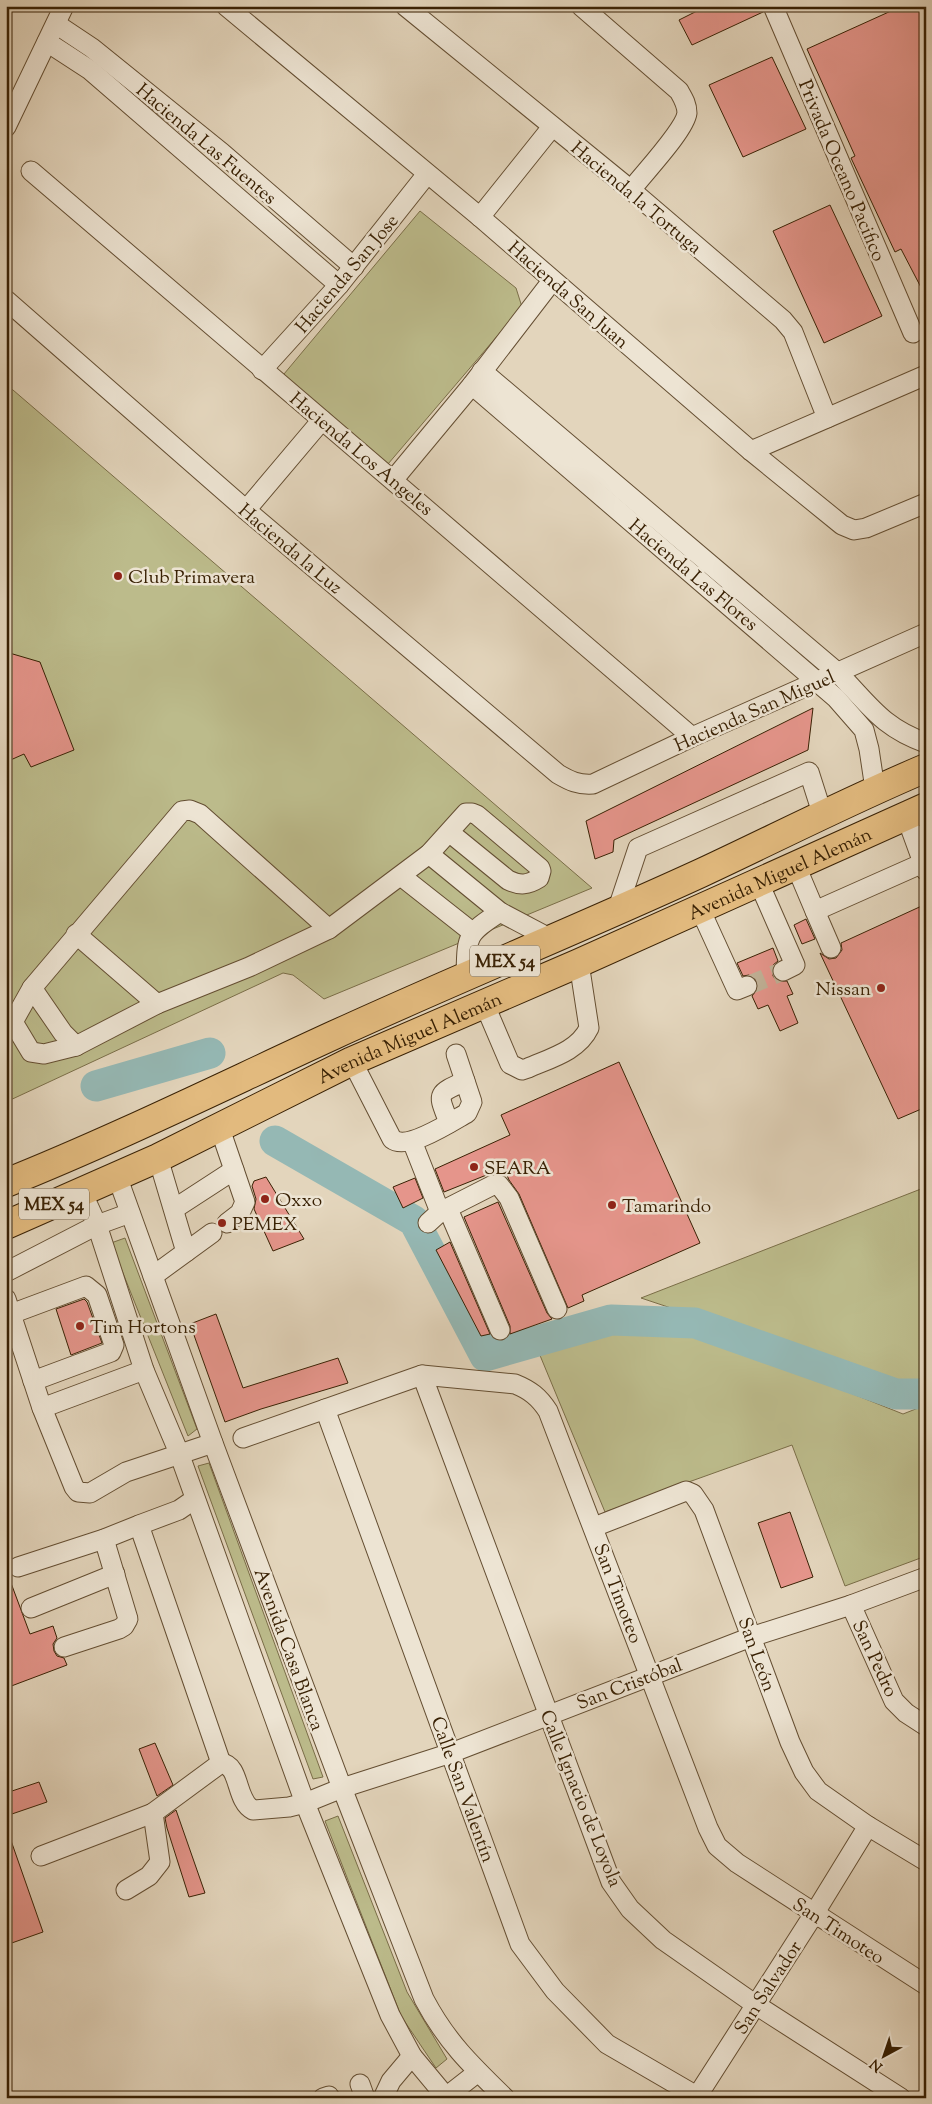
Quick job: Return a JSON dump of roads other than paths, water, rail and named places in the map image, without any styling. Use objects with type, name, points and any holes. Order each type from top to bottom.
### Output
[{"type":"highway","name":"Avenida Miguel Alemán","points":[[6,1183],[83,1152],[337,1034],[618,911],[823,816],[875,789],[926,768]]},
{"type":"highway","name":"Avenida Miguel Alemán","points":[[6,1225],[158,1158],[352,1061],[579,963],[916,812]]},
{"type":"street","points":[[6,127],[64,6]]},
{"type":"street","name":"Hacienda San Juan","points":[[226,6],[480,217],[750,451],[842,526],[854,530],[866,528],[926,503]]},
{"type":"street","name":"Hacienda la Tortuga","points":[[405,6],[631,190],[783,320],[793,332],[827,418]]},
{"type":"street","points":[[581,6],[679,91],[686,104],[687,115],[681,128],[631,190]]},
{"type":"street","name":"Privada Oceano Pacifico","points":[[772,6],[914,333]]},
{"type":"street","name":"Hacienda Las Fuentes","points":[[56,24],[92,48],[222,153],[354,267]]},
{"type":"street","name":"Hacienda Las Fuentes","points":[[47,42],[90,70],[339,285]]},
{"type":"street","points":[[480,217],[552,127]]},
{"type":"street","points":[[206,171],[222,153]]},
{"type":"street","name":"Hacienda Los Angeles","points":[[31,171],[262,370],[394,479],[692,737]]},
{"type":"street","name":"Hacienda San Jose","points":[[262,370],[339,285],[427,174]]},
{"type":"street","points":[[394,479],[477,378],[552,281]]},
{"type":"street","name":"Hacienda la Luz","points":[[6,300],[246,510],[558,774],[571,782],[582,785]]},
{"type":"street","points":[[750,451],[926,375]]},
{"type":"street","name":"Hacienda Las Flores","points":[[477,378],[837,672],[878,716],[904,735],[926,743]]},
{"type":"street","name":"Hacienda Las Flores","points":[[477,378],[818,680],[843,705],[864,730],[875,789]]},
{"type":"street","points":[[246,510],[322,420]]},
{"type":"street","name":"Hacienda San Miguel","points":[[582,785],[592,784],[818,680],[926,633]]},
{"type":"street","points":[[618,911],[638,848],[809,772],[823,816]]},
{"type":"street","points":[[329,929],[200,814],[190,810],[182,811],[32,988],[10,1023],[31,1052],[44,1054],[76,1046],[157,1004],[257,964],[329,929],[429,854],[466,813],[472,812],[540,868],[539,878],[530,884],[517,884],[508,880],[449,832]]},
{"type":"street","points":[[815,911],[924,867],[916,812]]},
{"type":"street","points":[[429,854],[500,912],[553,940]]},
{"type":"street","points":[[796,866],[831,948]]},
{"type":"street","points":[[401,876],[472,932]]},
{"type":"street","points":[[759,883],[795,965],[782,971]]},
{"type":"street","points":[[700,909],[737,990],[747,986]]},
{"type":"street","points":[[466,978],[467,951],[472,932],[500,912]]},
{"type":"street","points":[[76,934],[157,1004]]},
{"type":"street","points":[[484,1003],[510,1064],[522,1070],[528,1068],[577,1045],[589,1028],[579,963]]},
{"type":"street","points":[[32,988],[63,1032],[76,1046]]},
{"type":"street","points":[[352,1061],[392,1139],[399,1143],[412,1141],[449,1123],[467,1113],[470,1109],[472,1102],[456,1054]]},
{"type":"street","points":[[449,1123],[440,1099],[441,1094],[465,1081]]},
{"type":"street","points":[[153,1276],[240,1213],[245,1202],[219,1126]]},
{"type":"street","points":[[412,1141],[439,1215],[500,1330]]},
{"type":"street","points":[[158,1158],[186,1252]]},
{"type":"street","points":[[174,1209],[234,1170]]},
{"type":"street","name":"Avenida Casa Blanca","points":[[117,1176],[213,1444],[342,1788],[424,1999],[437,2024],[452,2045],[506,2098]]},
{"type":"street","points":[[439,1215],[493,1185],[499,1185],[503,1188],[557,1309]]},
{"type":"street","name":"Avenida Casa Blanca","points":[[82,1192],[97,1225],[144,1370],[179,1453],[305,1803],[390,2015],[412,2056],[446,2098]]},
{"type":"street","points":[[6,1272],[97,1225],[130,1213]]},
{"type":"street","points":[[33,1380],[111,1352],[114,1345],[97,1295],[86,1286],[9,1307],[42,1408],[74,1487],[78,1492],[90,1493],[126,1472],[179,1453],[213,1444]]},
{"type":"street","points":[[42,1408],[144,1370]]},
{"type":"street","name":"San Timoteo","points":[[242,1438],[422,1375],[515,1384],[528,1389],[540,1398],[548,1411],[594,1527],[708,1828],[717,1846],[737,1863],[926,1985]]},
{"type":"street","name":"Calle Ignacio de Loyola","points":[[422,1375],[611,1882],[630,1909],[663,1940],[756,2005],[901,2098]]},
{"type":"street","name":"Calle San Valentín","points":[[325,1409],[520,1944],[555,1991],[608,2044],[698,2097]]},
{"type":"street","name":"San León","points":[[594,1527],[686,1491],[693,1494],[704,1510],[790,1742],[804,1772],[818,1791],[868,1826],[926,1861]]},
{"type":"street","points":[[18,1567],[104,1539],[179,1510],[195,1499]]},
{"type":"street","points":[[41,1856],[153,1813],[221,1763],[139,1524]]},
{"type":"street","points":[[64,1647],[124,1626],[128,1619],[104,1539]]},
{"type":"street","points":[[31,1608],[115,1574]]},
{"type":"street","name":"San Cristóbal","points":[[221,1763],[227,1764],[232,1768],[244,1804],[253,1810],[289,1807],[305,1803],[342,1788],[451,1753],[751,1637],[851,1605],[926,1577]]},
{"type":"street","name":"San Pedro","points":[[851,1605],[894,1701],[926,1726]]},
{"type":"street","points":[[126,1890],[149,1876],[160,1862],[153,1813]]},
{"type":"street","name":"San Salvador","points":[[698,2097],[868,1826]]},
{"type":"street","points":[[383,2098],[391,2081],[412,2056]]},
{"type":"street","points":[[446,2098],[478,2072]]},
{"type":"street","points":[[323,2098],[329,2096],[330,2098]]},
{"type":"waterway","points":[[96,1086],[210,1053]]},
{"type":"waterway","points":[[275,1141],[414,1221],[485,1356],[611,1320],[695,1323],[896,1394],[926,1394]]},
{"type":"tunnel","points":[[747,986],[783,971]]},
{"type":"place","name":"Club Primavera","points":[[118,576]]},
{"type":"place","name":"Nissan","points":[[881,988]]},
{"type":"place","name":"SEARA","points":[[474,1167]]},
{"type":"place","name":"Oxxo","points":[[265,1199]]},
{"type":"place","name":"Tamarindo","points":[[612,1205]]},
{"type":"place","name":"PEMEX","points":[[222,1223]]},
{"type":"place","name":"Tim Hortons","points":[[80,1326]]}]
